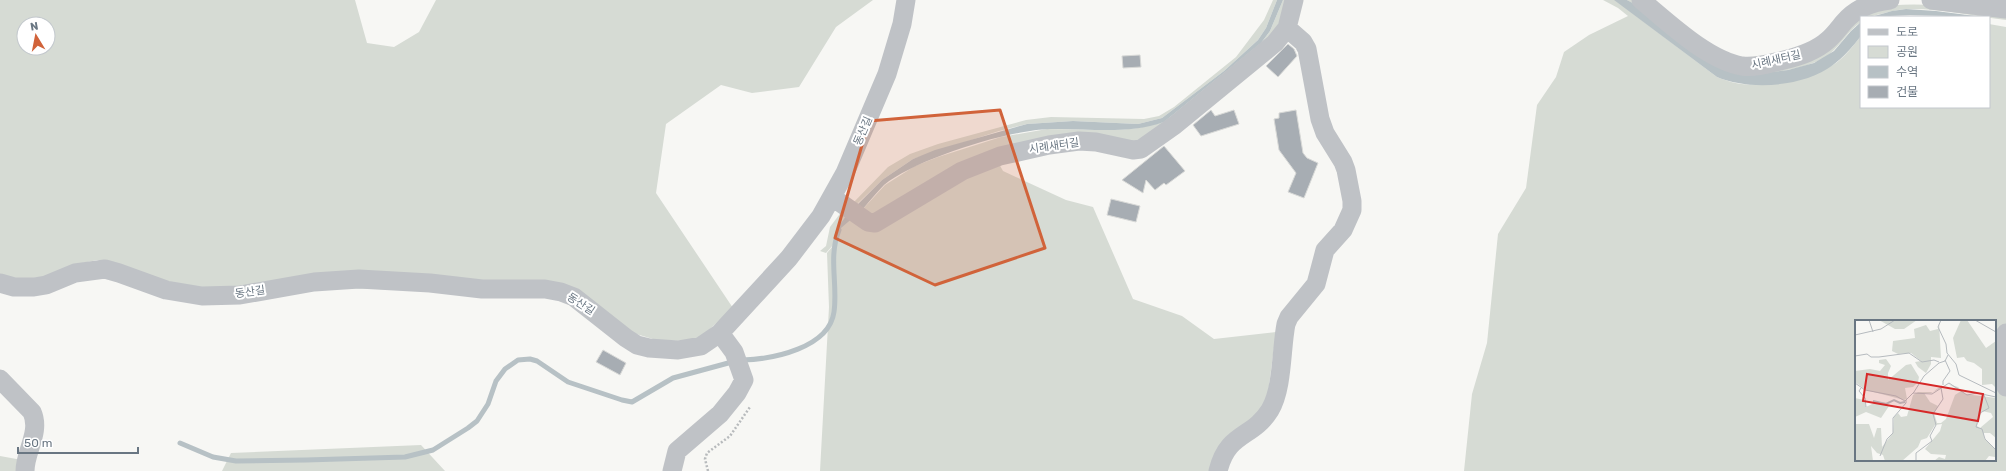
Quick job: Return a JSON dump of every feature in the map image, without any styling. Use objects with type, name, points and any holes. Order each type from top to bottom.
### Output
[{"type":"street","name":"동산길","points":[[0,283],[14,287],[34,287],[51,283],[75,273],[104,270],[119,273],[166,290],[202,296],[240,295],[300,284],[345,279],[386,280],[482,289],[545,289],[561,292],[574,297],[637,345],[649,348],[678,350],[692,349],[709,342],[720,334],[808,234],[839,202],[845,173],[887,74],[902,24],[906,0]]},
{"type":"street","name":"시례새터길","points":[[839,202],[872,223],[882,220],[962,171],[1000,156],[1079,141],[1096,142],[1133,150],[1141,149],[1152,144],[1275,43],[1287,28],[1294,0]]},
{"type":"street","name":"시례새터길","points":[[1641,0],[1686,37],[1704,49],[1732,63],[1751,66],[1794,57],[1814,50],[1829,39],[1844,22],[1861,8],[1872,3],[1890,0]]},
{"type":"street","points":[[1931,0],[2006,9]]},
{"type":"street","points":[[1218,471],[1220,462],[1230,444],[1258,424],[1271,408],[1277,391],[1286,324],[1291,314],[1316,284],[1325,250],[1343,230],[1352,210],[1352,201],[1346,170],[1341,158],[1325,133],[1320,119],[1307,49],[1304,42],[1287,28]]},
{"type":"street","points":[[2006,333],[2004,356],[2006,387]]},
{"type":"street","points":[[672,471],[677,451],[720,414],[737,393],[744,380],[734,352],[720,334]]},
{"type":"street","points":[[0,379],[32,412],[35,418],[35,430],[25,471]]},
{"type":"highlighted area","points":[[1000,110],[1045,248],[935,285],[835,238],[869,121]]},
{"type":"green space","points":[[0,0],[355,0],[367,43],[394,47],[419,32],[436,0],[873,0],[836,27],[799,87],[752,93],[721,85],[666,124],[656,193],[733,308],[701,337],[684,341],[656,340],[633,333],[584,296],[259,285],[204,288],[169,282],[97,260],[73,265],[44,277],[24,279],[0,276]]},
{"type":"green space","points":[[1273,0],[1277,0],[1266,28],[1258,40],[1224,71],[1162,118],[1138,124],[1073,121],[1027,124],[999,131],[913,159],[882,180],[856,205],[853,203],[888,167],[910,154],[938,144],[1026,120],[1051,117],[1144,119],[1159,116],[1174,107],[1236,57],[1264,20]]},
{"type":"green space","points":[[1283,0],[1288,0],[1283,17],[1279,27],[1269,42],[1167,124],[1141,139],[1123,144],[1103,139],[1077,138],[1037,144],[997,153],[950,174],[879,216],[871,217],[862,210],[885,185],[915,166],[1001,137],[1047,129],[1119,130],[1138,128],[1164,122],[1261,43],[1270,31]]},
{"type":"green space","points":[[1603,0],[1615,0],[1717,77],[1741,84],[1752,85],[1773,82],[1833,65],[1852,48],[1860,37],[1860,108],[1990,108],[1990,24],[2006,27],[2006,471],[1464,471],[1472,394],[1487,343],[1498,234],[1526,188],[1537,105],[1556,77],[1564,52],[1589,35],[1628,16],[1618,8]]},
{"type":"green space","points":[[1627,0],[1634,0],[1699,52],[1728,67],[1743,70],[1774,68],[1811,57],[1833,43],[1858,16],[1865,11],[1874,8],[1905,5],[1958,7],[2006,15],[2006,20],[1990,18],[1990,16],[1918,9],[1906,9],[1872,16],[1860,16],[1860,23],[1834,50],[1824,58],[1795,68],[1777,72],[1753,74],[1731,71],[1713,64],[1696,54],[1646,13]]},
{"type":"green space","points":[[998,162],[1003,171],[1066,200],[1093,207],[1133,299],[1182,316],[1214,339],[1276,332],[1267,401],[1214,471],[820,471],[829,307],[827,253],[842,235],[826,253],[820,251],[826,246],[830,227],[842,211],[862,224]]},
{"type":"green space","points":[[421,445],[445,471],[222,471],[231,453]]},
{"type":"green space","points":[[0,456],[22,460],[22,471],[0,471]]},
{"type":"water","points":[[1277,0],[1283,0],[1270,31],[1261,43],[1164,122],[1150,126],[1122,130],[1050,129],[1032,131],[987,140],[963,148],[918,165],[884,185],[862,210],[841,228],[836,236],[839,226],[846,216],[882,180],[913,159],[935,150],[1027,124],[1073,121],[1138,124],[1162,118],[1224,71],[1258,40],[1266,28]]},
{"type":"water","points":[[1614,0],[1627,0],[1758,74],[1788,70],[1814,63],[1834,51],[1860,23],[1860,37],[1848,51],[1833,65],[1807,78],[1792,82],[1761,85],[1745,84],[1717,77]]},
{"type":"water","points":[[1906,9],[1975,16],[1874,16]]},
{"type":"building","points":[[1288,44],[1294,49],[1297,56],[1278,77],[1266,66]]},
{"type":"building","points":[[1140,55],[1141,67],[1123,68],[1122,56]]},
{"type":"building","points":[[1211,110],[1215,116],[1234,110],[1239,124],[1201,136],[1193,125]]},
{"type":"building","points":[[1296,110],[1303,153],[1307,158],[1318,163],[1304,198],[1288,192],[1296,173],[1279,150],[1274,119],[1279,118],[1279,113]]},
{"type":"building","points":[[1164,146],[1185,171],[1166,185],[1164,183],[1155,190],[1146,180],[1143,193],[1122,180]]},
{"type":"building","points":[[1111,199],[1140,206],[1136,222],[1107,215]]},
{"type":"building","points":[[603,350],[626,363],[620,375],[596,362]]},
{"type":"waterway","points":[[743,360],[784,354],[811,343],[822,335],[830,324],[834,312],[834,250],[839,230]]},
{"type":"waterway","points":[[180,443],[213,457],[236,461],[405,457],[433,450],[477,421],[488,404],[496,381],[505,369],[518,360],[530,359],[537,361],[568,382],[632,402],[673,378],[732,362]]}]
